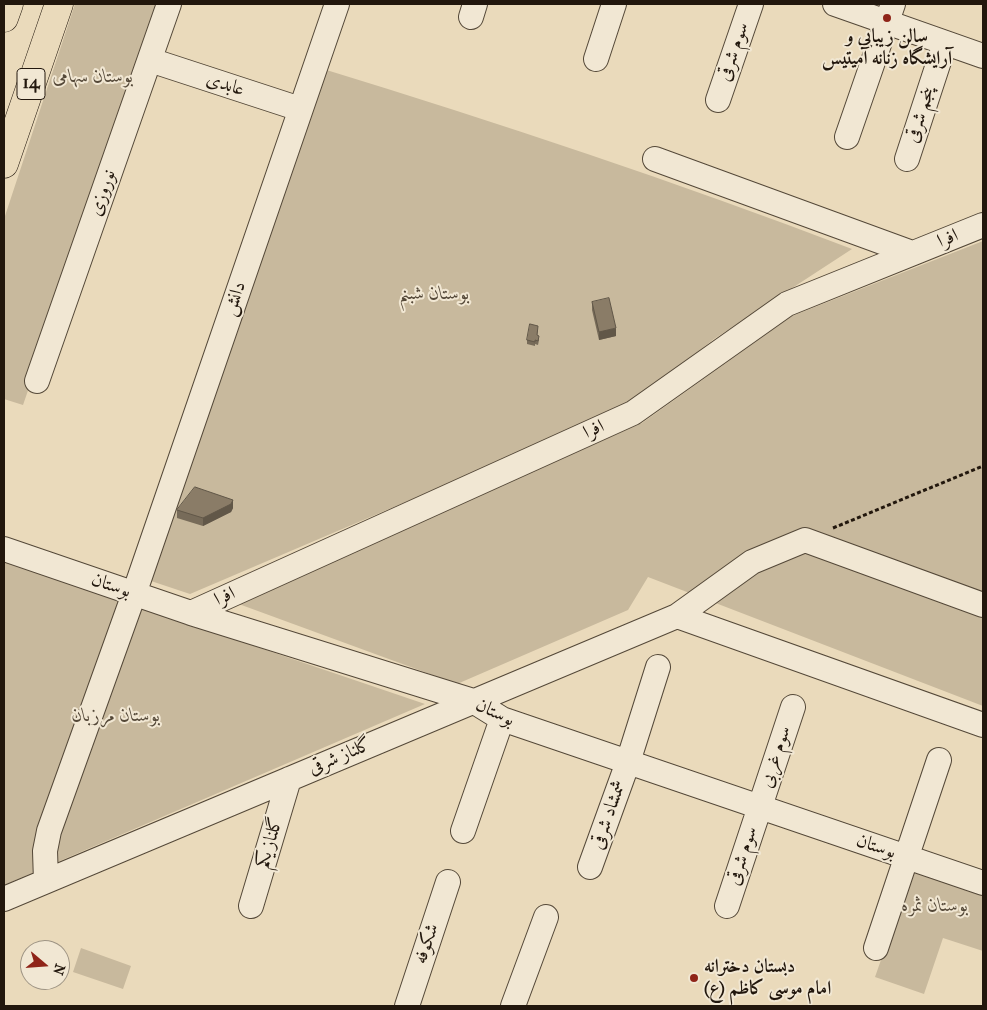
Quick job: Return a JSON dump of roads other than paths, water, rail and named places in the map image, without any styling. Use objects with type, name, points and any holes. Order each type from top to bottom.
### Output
[{"type":"highway","points":[[4,18],[9,4]]},
{"type":"highway","name":"14","points":[[4,164],[59,4]]},
{"type":"street","name":"نوروزی","points":[[37,381],[169,4]]},
{"type":"street","name":"دانش","points":[[46,881],[45,851],[49,831],[134,594],[337,4]]},
{"type":"street","points":[[596,59],[614,4]]},
{"type":"street","name":"سوم شرقی","points":[[718,100],[751,4]]},
{"type":"street","points":[[835,4],[890,13],[945,43],[983,56]]},
{"type":"street","points":[[847,138],[890,13]]},
{"type":"street","name":"پنجم شرقی","points":[[907,159],[945,43]]},
{"type":"street","name":"عابدی","points":[[150,60],[300,109]]},
{"type":"street","points":[[655,159],[912,253]]},
{"type":"street","name":"افرا","points":[[191,613],[633,413],[787,304],[983,225]]},
{"type":"street","name":"گلناز شرقی","points":[[4,899],[677,616],[752,562],[805,540],[983,605]]},
{"type":"street","name":"بوستان","points":[[4,549],[191,613],[473,702],[502,719],[983,883]]},
{"type":"street","points":[[677,616],[983,724]]},
{"type":"street","name":"شمشاد شرقی","points":[[590,867],[628,762],[658,667]]},
{"type":"street","name":"سوم غربی","points":[[760,807],[793,707]]},
{"type":"street","points":[[463,831],[502,719]]},
{"type":"street","points":[[876,948],[939,760]]},
{"type":"street","name":"گلناز یکم","points":[[251,906],[289,779]]},
{"type":"street","name":"سوم شرقی","points":[[727,906],[760,807]]},
{"type":"street","name":"شکوفه","points":[[407,1006],[448,882]]},
{"type":"street","points":[[513,1006],[546,916]]},
{"type":"place","name":"سالن زیبایی و آرایشگاه زنانه آمیتیس","points":[[887,18]]},
{"type":"place","name":"دبستان دخترانه امام موسی کاظم (ع)","points":[[694,978]]},
{"type":"park label","name":"بوستان سهامی","points":[[93,77]]},
{"type":"park label","name":"بوستان شبنم","points":[[434,294]]},
{"type":"park label","name":"بوستان مرزبان","points":[[116,716]]},
{"type":"park label","name":"بوستان ثمره","points":[[935,906]]}]
